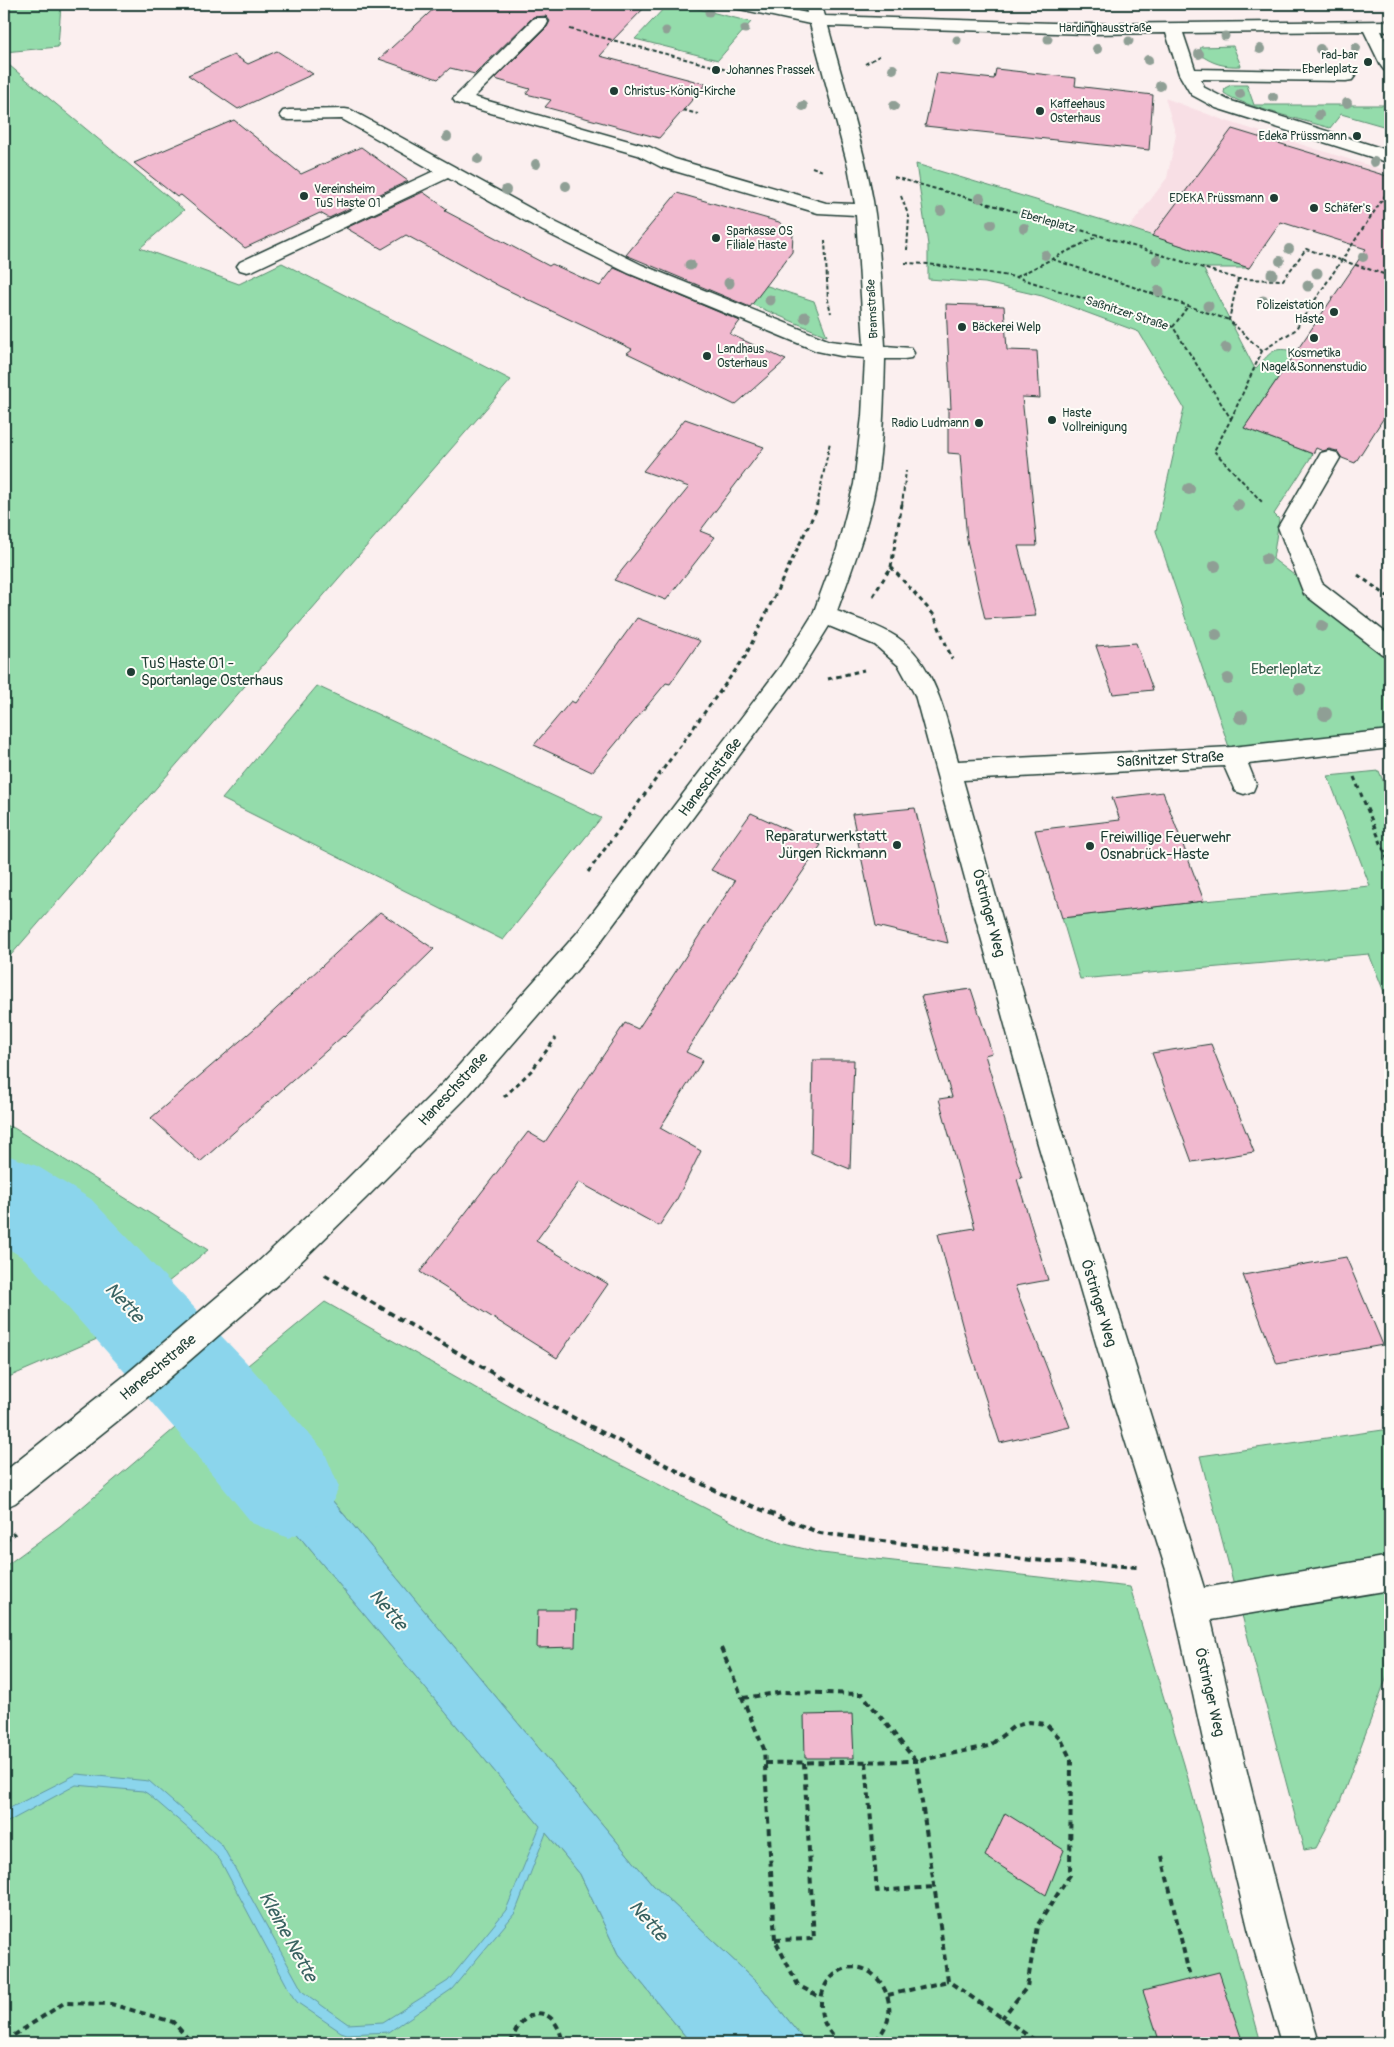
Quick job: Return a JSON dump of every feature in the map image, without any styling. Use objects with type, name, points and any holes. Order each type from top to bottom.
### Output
[{"type":"street","name":"Hardinghausstraße","points":[[741,4],[816,13],[1087,29],[1390,26]]},
{"type":"street","name":"Bramstraße","points":[[816,13],[858,166],[870,261],[874,352],[873,416],[865,484],[848,549],[824,615]]},
{"type":"street","points":[[540,22],[462,99],[644,151],[668,163],[825,209],[865,210]]},
{"type":"street","points":[[1370,26],[1390,66]]},
{"type":"street","points":[[1173,28],[1188,74],[1198,91],[1222,104],[1390,157]]},
{"type":"street","points":[[1188,74],[1346,76]]},
{"type":"street","points":[[289,115],[345,114],[550,228],[635,269],[824,346],[841,350],[904,353]]},
{"type":"street","points":[[247,266],[448,171]]},
{"type":"street","points":[[1328,458],[1289,527],[1312,588],[1390,648]]},
{"type":"street","name":"Östringer Weg","points":[[824,615],[883,639],[907,660],[928,694],[1043,1113],[1130,1405],[1183,1570],[1190,1607],[1265,1919],[1300,2043]]},
{"type":"street","name":"Haneschstraße","points":[[4,1492],[209,1325],[298,1245],[455,1090],[586,941],[788,673],[824,615]]},
{"type":"street","name":"Saßnitzer Straße","points":[[950,771],[1232,756],[1390,739]]},
{"type":"street","points":[[1232,756],[1244,784]]},
{"type":"street","points":[[1190,1607],[1390,1573]]},
{"type":"path","points":[[540,22],[734,72]]},
{"type":"path","points":[[683,110],[698,114]]},
{"type":"path","points":[[812,167],[826,172],[829,184],[825,209],[828,300],[841,350]]},
{"type":"path","name":"Eberleplatz","points":[[894,176],[1098,235],[1238,280],[1283,280],[1306,249],[1341,260]]},
{"type":"path","points":[[1267,507],[1214,451],[1262,351],[1295,330],[1390,188]]},
{"type":"path","points":[[1016,277],[1098,235]]},
{"type":"path","points":[[1052,259],[1229,320],[1262,351]]},
{"type":"path","points":[[1341,260],[1390,276]]},
{"type":"path","name":"Saßnitzer Straße","points":[[907,263],[928,264],[1016,277],[1173,327],[1231,418]]},
{"type":"path","points":[[1229,320],[1238,280]]},
{"type":"path","points":[[1173,327],[1188,306]]},
{"type":"path","points":[[584,877],[745,657],[816,510],[831,439]]},
{"type":"path","points":[[1340,744],[1390,865]]},
{"type":"path","points":[[322,1274],[537,1399],[722,1494],[820,1533],[1032,1560],[1183,1570]]},
{"type":"path","points":[[721,1648],[764,1749],[775,1940],[798,1985],[821,1998]]},
{"type":"path","points":[[743,1698],[784,1692],[862,1694],[916,1761],[948,1982]]},
{"type":"path","points":[[765,1763],[916,1761],[989,1746],[1013,1727],[1030,1722],[1046,1724],[1061,1739],[1071,1760],[1069,1809],[1072,1841],[1070,1875],[1037,1926],[1027,1987],[1002,2018]]},
{"type":"path","points":[[866,1762],[877,1891],[934,1887]]},
{"type":"path","points":[[775,1940],[814,1939],[804,1763]]},
{"type":"path","points":[[1162,1856],[1190,1978]]},
{"type":"path","points":[[840,2043],[831,2036],[824,2024],[820,2011],[821,1998],[825,1986],[832,1976],[842,1969],[853,1967],[863,1968],[874,1974],[883,1984],[888,1995],[891,2009],[889,2022],[883,2035],[874,2043]]},
{"type":"path","points":[[888,1995],[948,1982],[1039,2043]]},
{"type":"path","points":[[5,2041],[64,2003],[111,2004],[173,2022],[192,2043]]},
{"type":"path","points":[[511,2043],[514,2030],[519,2022],[535,2013],[544,2012],[558,2023],[564,2043]]},
{"type":"shaded area","name":"EDEKA Prüssmann","points":[[1165,98],[1226,121],[1390,172],[1390,269],[1358,259],[1365,247],[1281,222],[1249,268],[1129,228],[1167,178],[1176,135]]},
{"type":"green space","points":[[4,4],[61,4],[58,47],[4,52]]},
{"type":"green space","points":[[668,4],[679,4],[751,22],[718,60],[635,39]]},
{"type":"green space","points":[[1233,46],[1241,66],[1219,64],[1199,54],[1201,47]]},
{"type":"green space","name":"TuS Haste 01 - Sportanlage Osterhaus","points":[[4,61],[184,210],[140,248],[239,284],[282,263],[511,380],[4,963]]},
{"type":"green space","points":[[1231,85],[1247,85],[1254,105],[1390,105],[1390,128],[1341,114],[1330,128],[1259,108],[1232,98],[1224,93],[1225,88]]},
{"type":"green space","name":"Eberleplatz","points":[[916,164],[1129,228],[1249,268],[1203,268],[1255,369],[1272,352],[1282,349],[1296,352],[1244,428],[1313,454],[1274,514],[1279,519],[1273,559],[1390,648],[1390,739],[1232,756],[1156,531],[1184,408],[1139,332],[1042,296],[985,283],[928,279],[928,245]]},
{"type":"green space","points":[[665,253],[814,301],[827,336],[656,264]]},
{"type":"green space","points":[[317,686],[601,818],[503,940],[222,799]]},
{"type":"green space","points":[[1379,771],[1390,798],[1390,1007],[1369,954],[1080,979],[1062,918],[1204,901],[1370,886],[1328,776]]},
{"type":"green space","points":[[4,1125],[14,1128],[208,1250],[97,1339],[4,1379]]},
{"type":"green space","points":[[325,1302],[523,1415],[748,1530],[781,1543],[821,1553],[1130,1587],[1184,1764],[1261,2043],[807,2043],[757,1982],[653,1885],[231,1379]]},
{"type":"green space","points":[[195,1411],[580,1874],[618,1954],[691,2043],[4,2043],[4,1567],[60,1526]]},
{"type":"green space","points":[[1390,1429],[1390,1668],[1340,1802],[1316,1848],[1304,1850],[1200,1456]]},
{"type":"water","points":[[4,1168],[47,1192],[154,1294],[111,1328],[34,1245],[4,1226]]},
{"type":"water","points":[[231,1379],[653,1885],[757,1982],[807,2043],[691,2043],[618,1954],[580,1874],[546,1833],[515,1913],[452,1989],[389,2032],[347,2034],[341,2032],[298,2003],[293,1997],[220,1860],[198,1837],[148,1794],[143,1791],[76,1785],[4,1824],[4,1811],[77,1774],[149,1781],[222,1845],[303,1992],[348,2024],[383,2022],[448,1981],[506,1910],[540,1826],[195,1411]]},
{"type":"building","points":[[439,4],[648,4],[607,46],[609,46],[600,56],[706,84],[659,138],[545,107],[551,100],[526,94],[530,89],[495,79],[547,27],[550,21],[546,16],[533,17],[475,74],[450,68],[438,79],[379,59]]},
{"type":"building","points":[[277,51],[313,74],[238,109],[188,75],[234,55],[248,64]]},
{"type":"building","name":"Kaffeehaus Osterhaus","points":[[996,69],[1076,78],[1075,86],[1153,95],[1149,150],[925,126],[937,73],[994,79]]},
{"type":"building","points":[[234,120],[301,174],[361,147],[408,181],[329,218],[320,213],[245,248],[181,195],[177,197],[134,163]]},
{"type":"building","points":[[1232,129],[1390,177],[1390,408],[1355,463],[1342,458],[1337,451],[1329,449],[1323,451],[1316,448],[1313,454],[1244,428],[1366,249],[1281,222],[1249,268],[1152,236]]},
{"type":"building","points":[[423,192],[447,209],[445,211],[549,266],[552,264],[600,286],[614,268],[740,321],[730,334],[786,360],[735,405],[627,353],[632,349],[499,286],[406,235],[382,249],[346,228]]},
{"type":"building","name":"Sparkasse OS Filiale Haste","points":[[677,193],[779,222],[793,234],[792,252],[750,307],[626,255]]},
{"type":"building","points":[[946,304],[1004,306],[1007,350],[1037,351],[1040,398],[1022,397],[1037,546],[1018,546],[1036,616],[985,619],[967,540],[960,454],[948,453],[948,408],[951,409]]},
{"type":"building","points":[[685,419],[764,447],[700,531],[715,537],[666,600],[614,580],[689,487],[643,471]]},
{"type":"building","points":[[637,618],[700,641],[670,684],[666,683],[592,772],[534,745],[571,701],[575,703]]},
{"type":"building","points":[[1136,643],[1153,690],[1113,694],[1096,646]]},
{"type":"building","points":[[1163,792],[1204,901],[1062,918],[1035,830],[1120,820],[1112,798]]},
{"type":"building","points":[[915,808],[948,943],[876,926],[852,814]]},
{"type":"building","points":[[751,813],[821,845],[765,927],[686,1052],[703,1060],[660,1128],[701,1151],[677,1199],[659,1226],[579,1182],[536,1241],[608,1284],[557,1358],[420,1272],[528,1132],[545,1142],[625,1023],[638,1029],[735,881],[711,870]]},
{"type":"building","points":[[380,912],[434,949],[344,1037],[200,1162],[151,1118],[262,1022]]},
{"type":"building","points":[[971,989],[992,1053],[985,1055],[1022,1178],[1017,1179],[1048,1280],[1015,1286],[1070,1427],[1000,1443],[964,1332],[938,1234],[975,1228],[939,1099],[952,1097],[921,996]]},
{"type":"building","points":[[1211,1044],[1254,1152],[1192,1162],[1152,1053]]},
{"type":"building","points":[[813,1060],[854,1060],[850,1169],[811,1153]]},
{"type":"building","points":[[1346,1257],[1383,1345],[1277,1364],[1243,1275]]},
{"type":"building","points":[[538,1610],[576,1610],[575,1647],[537,1648]]},
{"type":"building","points":[[852,1714],[854,1758],[805,1758],[804,1715]]},
{"type":"building","points":[[1005,1813],[1064,1850],[1046,1895],[985,1856]]},
{"type":"building","points":[[1219,1972],[1243,2043],[1160,2043],[1143,1991]]},
{"type":"waterway","name":"Nette","points":[[4,1196],[58,1229],[211,1396],[288,1487]]},
{"type":"place","name":"rad-bar Eberleplatz","points":[[1368,62]]},
{"type":"place","name":"Johannes Prassek","points":[[716,70]]},
{"type":"place","name":"Christus-König-Kirche","points":[[614,91]]},
{"type":"place","name":"Kaffeehaus Osterhaus","points":[[1040,111]]},
{"type":"place","name":"Edeka Prüssmann","points":[[1357,136]]},
{"type":"place","name":"Vereinsheim TuS Haste 01","points":[[304,196]]},
{"type":"place","name":"EDEKA Prüssmann","points":[[1274,198]]},
{"type":"place","name":"Schäfer's","points":[[1314,208]]},
{"type":"place","name":"Sparkasse OS Filiale Haste","points":[[716,238]]},
{"type":"place","name":"Polizeistation Haste","points":[[1334,312]]},
{"type":"place","name":"Bäckerei Welp","points":[[962,327]]},
{"type":"place","name":"Kosmetika Nagel&Sonnenstudio","points":[[1314,338]]},
{"type":"place","name":"Landhaus Osterhaus","points":[[707,356]]},
{"type":"place","name":"Haste Vollreinigung","points":[[1052,420]]},
{"type":"place","name":"Radio Ludmann","points":[[979,423]]},
{"type":"place","name":"TuS Haste 01 - Sportanlage Osterhaus","points":[[131,672]]},
{"type":"place","name":"Reparaturwerkstatt Jürgen Rickmann","points":[[897,845]]},
{"type":"place","name":"Freiwillige Feuerwehr Osnabrück-Haste","points":[[1090,846]]},
{"type":"water label","name":"Kleine Nette","points":[[289,1936]]}]
